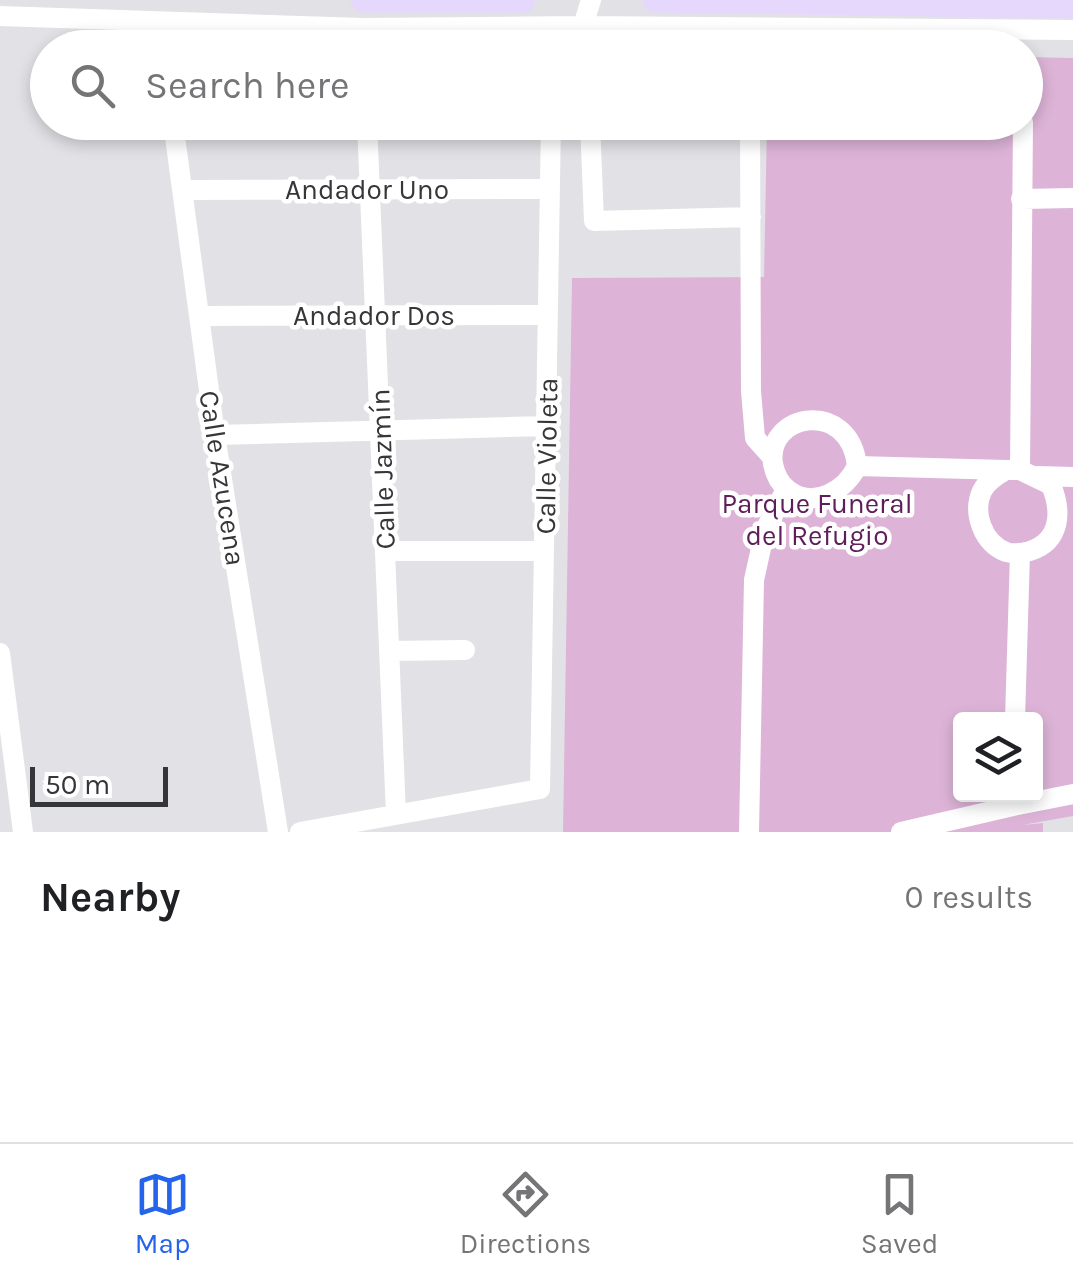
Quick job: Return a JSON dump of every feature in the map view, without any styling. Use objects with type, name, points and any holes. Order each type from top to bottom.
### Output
[{"type":"main road","points":[[364,0],[522,0]]},
{"type":"main road","points":[[655,0],[1064,4]]},
{"type":"street","points":[[580,30],[592,0]]},
{"type":"street","points":[[0,16],[98,10],[288,30]]},
{"type":"street","points":[[509,30],[581,26],[621,30]]},
{"type":"street","points":[[1043,35],[1073,30]]},
{"type":"street","name":"Calle Azucena","points":[[176,140],[215,434],[278,832]]},
{"type":"street","name":"Calle Jazmín","points":[[368,140],[396,815]]},
{"type":"street","name":"Calle Violeta","points":[[396,815],[540,789],[551,140]]},
{"type":"street","points":[[591,140],[594,221],[751,217]]},
{"type":"street","points":[[750,140],[751,391],[755,438],[772,457]]},
{"type":"street","points":[[1019,472],[1023,140]]},
{"type":"street","name":"Andador Uno","points":[[183,190],[550,189]]},
{"type":"street","points":[[1021,199],[1073,198]]},
{"type":"street","name":"Andador Dos","points":[[200,316],[548,315]]},
{"type":"street","points":[[806,419],[823,420],[839,428],[851,442],[857,466],[851,478],[833,494],[800,498],[786,489],[775,474],[772,457],[777,441],[791,426],[806,419]]},
{"type":"street","points":[[215,434],[546,426]]},
{"type":"street","points":[[857,466],[1073,476]]},
{"type":"street","points":[[1019,472],[1052,485],[1059,518],[1053,535],[1036,550],[1020,553],[1006,552],[987,538],[978,513],[982,491],[993,478],[1019,472]]},
{"type":"street","points":[[749,832],[754,580],[765,530],[786,489]]},
{"type":"street","points":[[385,550],[544,550]]},
{"type":"street","points":[[1015,712],[1020,553]]},
{"type":"street","points":[[390,651],[465,650]]},
{"type":"street","points":[[0,654],[23,832]]},
{"type":"street","points":[[1043,798],[1073,794]]},
{"type":"street","points":[[901,832],[1009,802]]},
{"type":"street","points":[[300,832],[396,815]]},
{"type":"green space","name":"Parque Funeral del Refugio","points":[[1043,57],[1073,58],[1073,816],[1022,825],[1043,823],[1043,832],[563,832],[572,278],[764,277],[767,140],[1043,140]]}]
